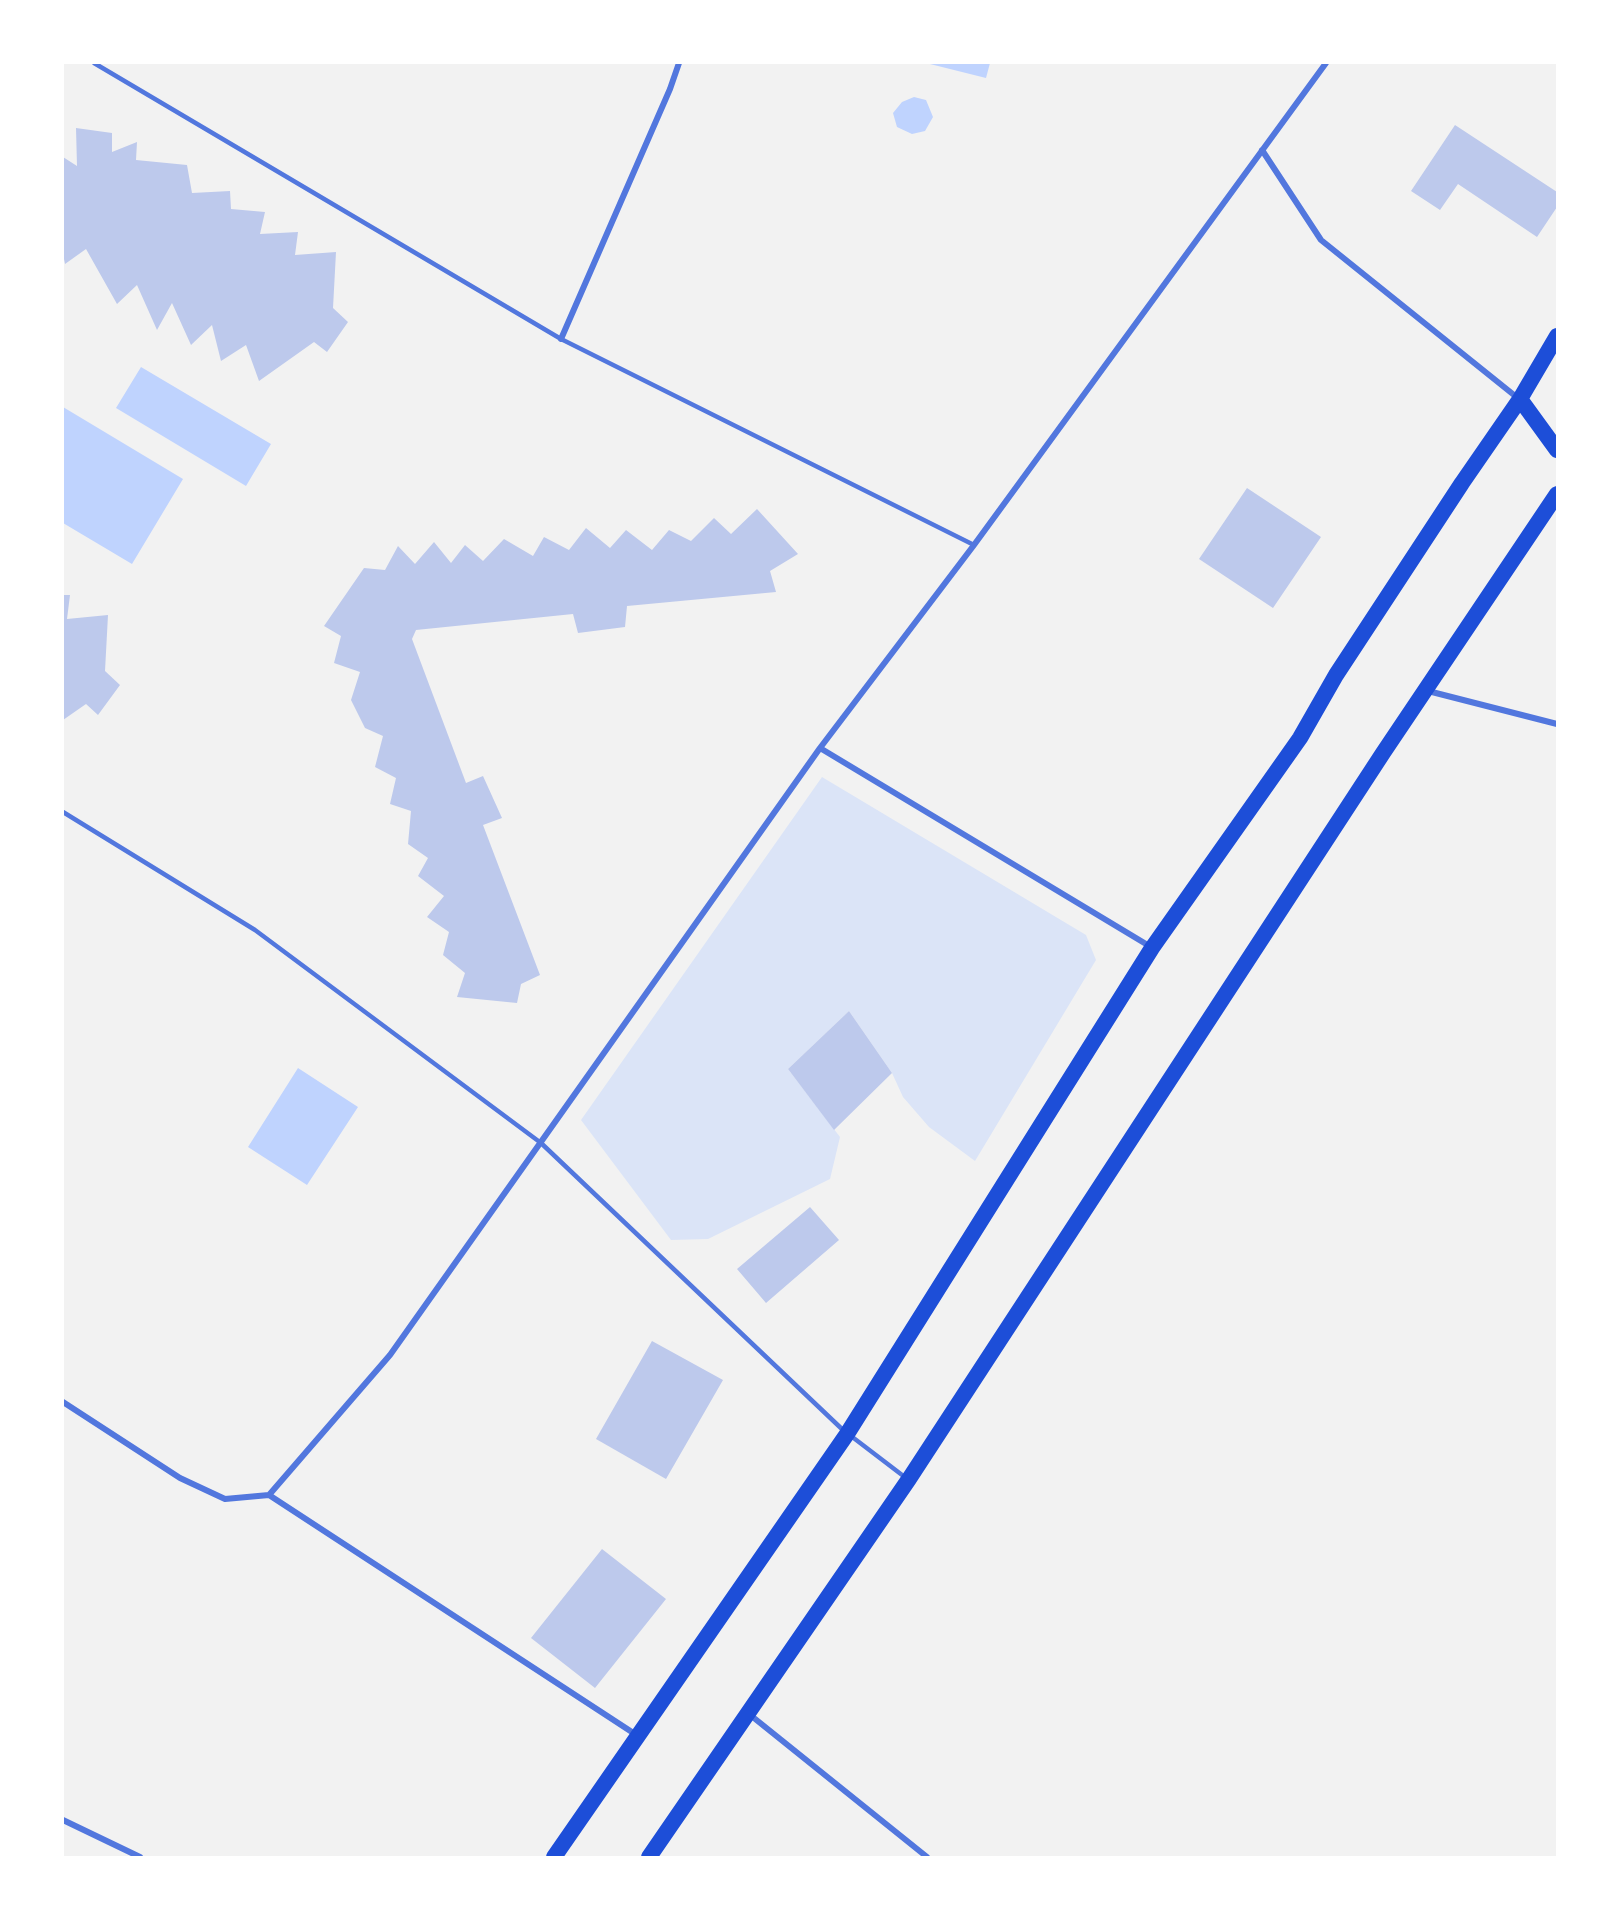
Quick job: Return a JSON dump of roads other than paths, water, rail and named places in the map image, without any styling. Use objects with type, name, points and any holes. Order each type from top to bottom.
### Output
[{"type":"highway","points":[[554,1857],[847,1434],[1152,948],[1300,738],[1336,675],[1520,399],[1557,336]]},
{"type":"highway","points":[[1520,399],[1557,450]]},
{"type":"highway","points":[[649,1857],[909,1479],[1424,691],[1557,494]]},
{"type":"street","points":[[561,339],[679,63]]},
{"type":"street","points":[[269,1495],[390,1355],[820,748],[974,545],[1326,63]]},
{"type":"street","points":[[1262,150],[1321,240],[1520,399]]},
{"type":"street","points":[[1424,691],[1557,724]]},
{"type":"street","points":[[820,748],[1152,948]]},
{"type":"street","points":[[63,1402],[180,1478],[225,1499],[269,1495],[638,1736]]},
{"type":"street","points":[[748,1713],[927,1857]]},
{"type":"street","points":[[63,1820],[140,1857]]},
{"type":"lane","points":[[94,63],[561,339],[974,545]]},
{"type":"lane","points":[[63,812],[255,930],[541,1143],[847,1434],[909,1479]]},
{"type":"water","points":[[926,63],[990,63],[986,78]]},
{"type":"water","points":[[914,97],[926,100],[933,117],[925,131],[912,134],[897,127],[893,113],[902,102]]},
{"type":"water","points":[[141,367],[271,444],[246,486],[116,408]]},
{"type":"water","points":[[63,407],[183,479],[132,564],[63,523]]},
{"type":"water","points":[[298,1068],[358,1107],[307,1185],[248,1147]]}]
